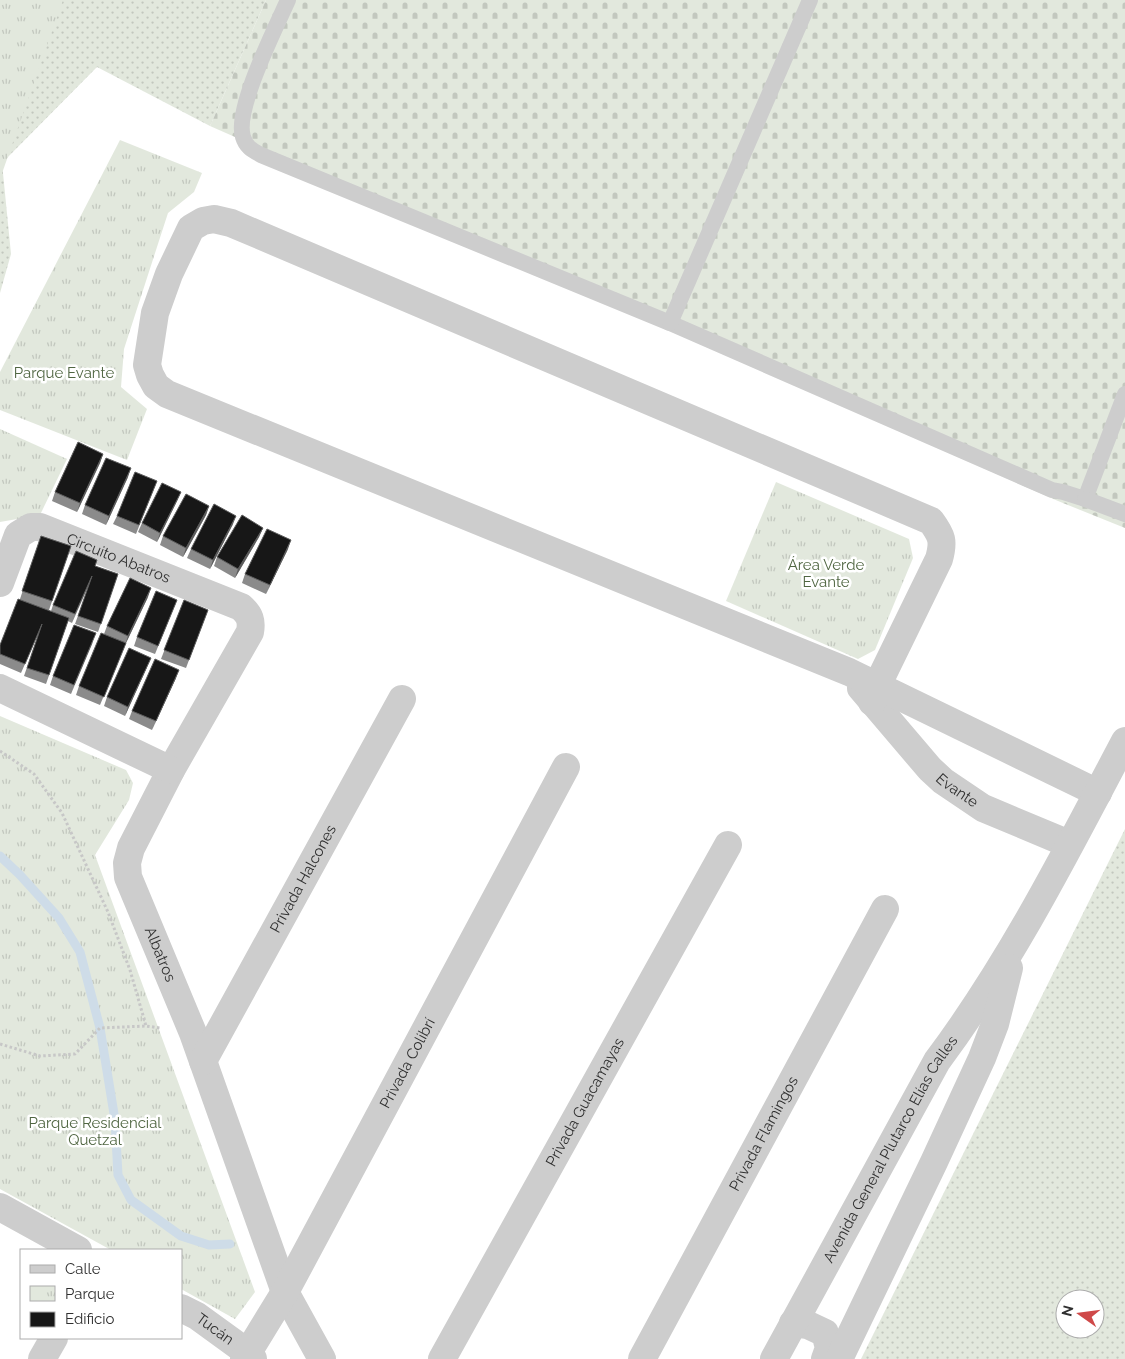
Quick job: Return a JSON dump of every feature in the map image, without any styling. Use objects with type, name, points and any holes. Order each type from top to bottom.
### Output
[{"type":"street","points":[[875,694],[939,559],[943,545],[940,533],[931,521],[231,223],[214,219],[203,221],[192,228],[169,274],[155,313],[146,365],[156,386],[167,394],[849,672],[875,694],[996,745],[1098,793]]},
{"type":"street","name":"Circuito Abatros","points":[[0,583],[18,535],[32,527],[40,527],[241,608],[248,614],[252,623],[250,632]]},
{"type":"street","name":"Albatros","points":[[250,632],[171,770],[131,848],[127,863],[128,877],[204,1061],[285,1292],[322,1359]]},
{"type":"street","points":[[0,688],[171,770]]},
{"type":"street","name":"Evante","points":[[875,694],[930,769],[957,792],[983,808],[1069,844]]},
{"type":"street","name":"Privada Halcones","points":[[204,1061],[402,699]]},
{"type":"street","name":"Avenida General Plutarco Elías Calles","points":[[774,1359],[937,1062],[961,1029],[1015,944],[1125,741]]},
{"type":"street","name":"Privada Colibrí","points":[[248,1357],[285,1292],[566,768]]},
{"type":"street","name":"Privada Guacamayas","points":[[442,1359],[728,845]]},
{"type":"street","name":"Privada Flamingos","points":[[642,1359],[885,909]]},
{"type":"street","name":"Avenida General Plutarco Elías Calles","points":[[839,1359],[982,1058],[995,1024],[1015,944]]},
{"type":"street","points":[[0,1207],[76,1249]]},
{"type":"street","name":"Tucán","points":[[182,1309],[196,1316],[248,1357]]},
{"type":"street","points":[[793,1323],[808,1326],[824,1333],[829,1348],[825,1359]]},
{"type":"street","points":[[42,1359],[53,1339]]},
{"type":"lane","points":[[288,0],[252,83],[242,122],[242,136],[248,148],[274,161],[670,323],[1035,484],[1085,499],[1125,514]]},
{"type":"lane","points":[[670,323],[810,0]]},
{"type":"lane","points":[[1085,499],[1125,394]]},
{"type":"path","points":[[0,751],[34,774],[62,813],[108,912],[130,970],[146,1026]]},
{"type":"path","points":[[0,1044],[40,1056],[75,1054],[100,1028],[146,1026],[193,1033]]},
{"type":"green space","points":[[0,0],[266,0],[210,126],[97,67],[2,163],[11,254],[0,293]]},
{"type":"green space","points":[[0,0],[63,0],[0,179]]},
{"type":"green space","points":[[266,0],[1125,0],[1125,528],[1058,501],[210,126]]},
{"type":"green space","name":"Parque Evante","points":[[120,140],[202,173],[194,192],[168,213],[124,349],[121,387],[147,409],[127,460],[0,410],[0,372]]},
{"type":"green space","points":[[0,429],[67,459],[40,515],[0,522]]},
{"type":"green space","name":"Área Verde Evante","points":[[776,482],[909,539],[913,558],[875,650],[858,659],[726,601]]},
{"type":"green space","name":"Parque Residencial Quetzal","points":[[0,716],[126,770],[133,783],[129,800],[95,855],[255,1292],[235,1319],[182,1290],[182,1249],[109,1249],[0,1189]]},
{"type":"green space","points":[[1125,829],[1125,1359],[861,1359]]},
{"type":"building","points":[[78,442],[103,454],[80,503],[55,492]]},
{"type":"building","points":[[106,458],[131,468],[109,516],[85,505]]},
{"type":"building","points":[[135,472],[157,481],[139,525],[117,516]]},
{"type":"building","points":[[162,483],[181,492],[160,533],[142,523]]},
{"type":"building","points":[[186,494],[209,506],[186,548],[163,536]]},
{"type":"building","points":[[214,504],[236,516],[213,560],[191,549]]},
{"type":"building","points":[[242,515],[263,528],[238,569],[217,557]]},
{"type":"building","points":[[267,529],[291,540],[270,585],[245,574]]},
{"type":"building","points":[[41,536],[71,546],[52,601],[22,591]]},
{"type":"building","points":[[76,551],[97,560],[95,566],[118,574],[101,624],[78,616],[92,576],[75,614],[53,605]]},
{"type":"building","points":[[130,578],[151,588],[128,636],[107,626]]},
{"type":"building","points":[[156,591],[177,600],[158,646],[137,637]]},
{"type":"building","points":[[18,599],[69,618],[49,675],[27,668],[42,624],[25,664],[0,654],[0,645]]},
{"type":"building","points":[[184,600],[208,610],[189,660],[164,650]]},
{"type":"building","points":[[74,625],[96,633],[74,685],[53,676]]},
{"type":"building","points":[[101,633],[126,643],[104,697],[79,686]]},
{"type":"building","points":[[129,648],[151,658],[128,707],[107,697]]},
{"type":"building","points":[[155,659],[179,670],[156,721],[132,711]]},
{"type":"waterway","points":[[0,856],[59,918],[80,952],[100,1028],[115,1120],[118,1175],[131,1200],[181,1236],[209,1245],[230,1244]]}]
